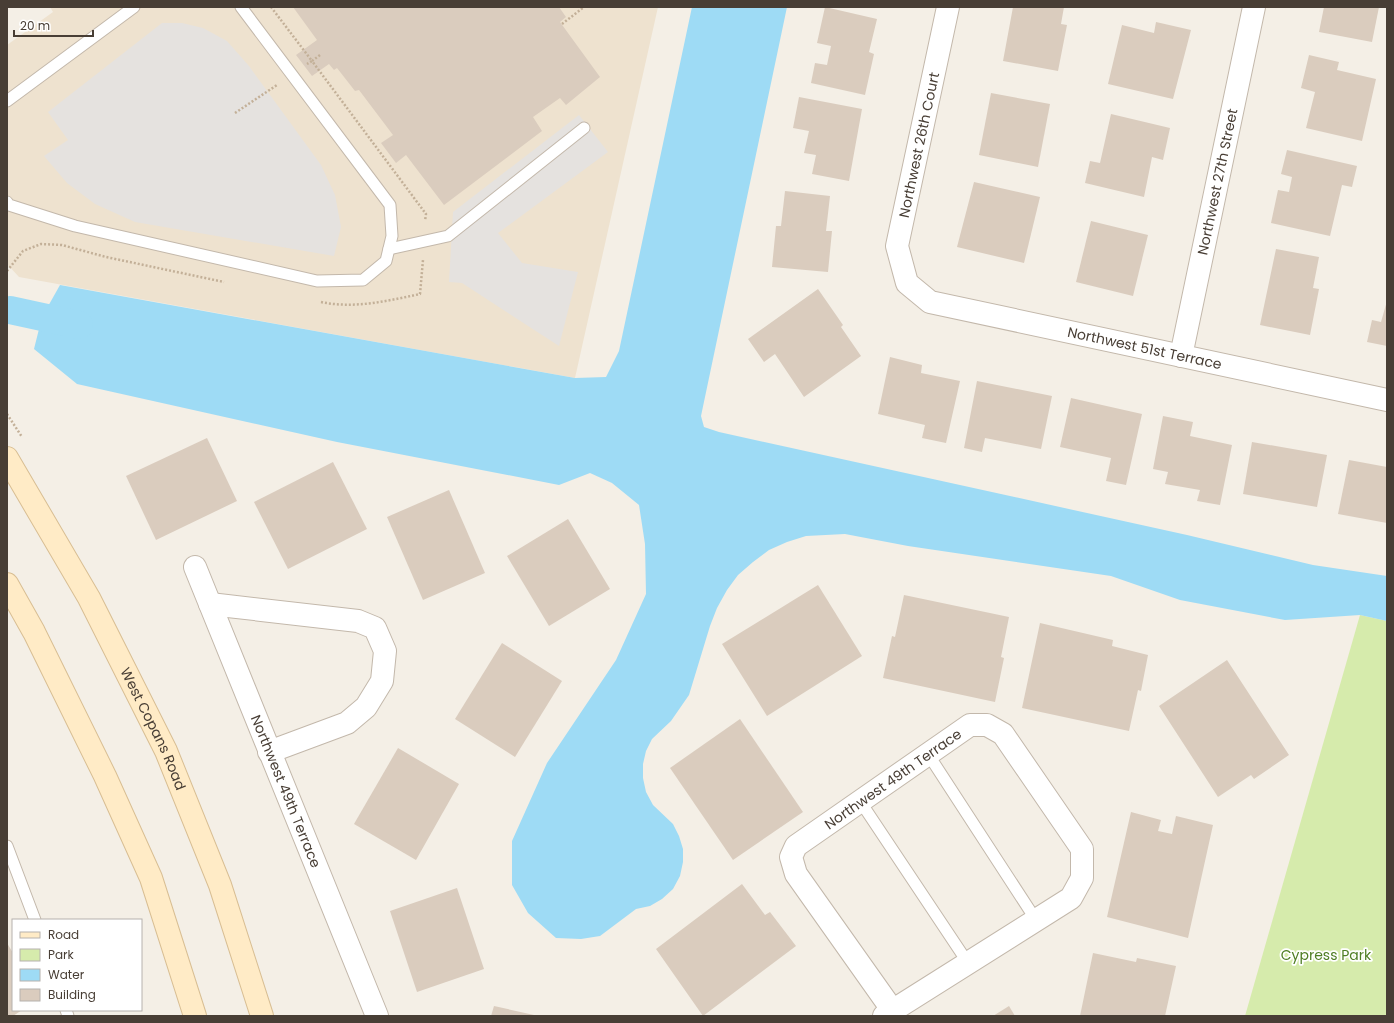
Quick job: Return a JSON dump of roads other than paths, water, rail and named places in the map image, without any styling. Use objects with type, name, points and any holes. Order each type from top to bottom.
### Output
[{"type":"main road","name":"West Copans Road","points":[[7,458],[89,598],[166,751],[220,885],[262,1016]]},
{"type":"main road","points":[[7,584],[34,632],[105,776],[151,878],[195,1016]]},
{"type":"street","name":"Northwest 26th Court","points":[[907,283],[897,246],[948,7]]},
{"type":"street","name":"Northwest 27th Street","points":[[1181,356],[1254,7]]},
{"type":"street","name":"Northwest 51st Terrace","points":[[907,283],[930,302],[1387,400]]},
{"type":"street","name":"Northwest 49th Terrace","points":[[195,567],[377,1016]]},
{"type":"street","points":[[210,604],[358,621],[375,628],[385,651],[382,681],[366,707],[347,723],[269,752]]},
{"type":"street","name":"Northwest 49th Terrace","points":[[970,725],[987,725],[1003,734],[1082,849],[1082,878],[1071,898],[888,1013],[796,874],[791,857],[796,846],[928,754],[970,725]]},
{"type":"lane","points":[[7,101],[134,7]]},
{"type":"lane","points":[[8,205],[75,226],[317,281],[363,280],[386,261],[392,236],[390,205],[241,7]]},
{"type":"lane","points":[[389,249],[448,236],[584,128]]},
{"type":"lane","points":[[928,754],[1036,920]]},
{"type":"lane","points":[[860,801],[968,963]]},
{"type":"lane","points":[[7,846],[35,919]]},
{"type":"water","points":[[692,7],[787,7],[701,416],[704,427],[719,432],[1187,535],[1313,565],[1387,576],[1387,621],[1360,615],[1285,620],[1180,600],[1111,576],[908,546],[845,534],[806,536],[787,542],[769,550],[753,562],[738,575],[727,590],[717,608],[710,626],[689,695],[671,721],[652,739],[646,751],[643,764],[643,778],[646,792],[653,805],[673,824],[683,849],[683,862],[680,876],[673,889],[662,899],[650,906],[636,909],[600,936],[581,939],[556,938],[528,913],[512,885],[512,841],[547,763],[616,660],[646,594],[645,544],[639,505],[612,483],[590,473],[559,485],[337,442],[77,384],[34,349],[42,317],[60,285],[575,378],[606,377],[619,351]]},
{"type":"waterway","points":[[10,310],[79,325]]},
{"type":"park label","name":"Cypress Park","points":[[1326,955]]}]
